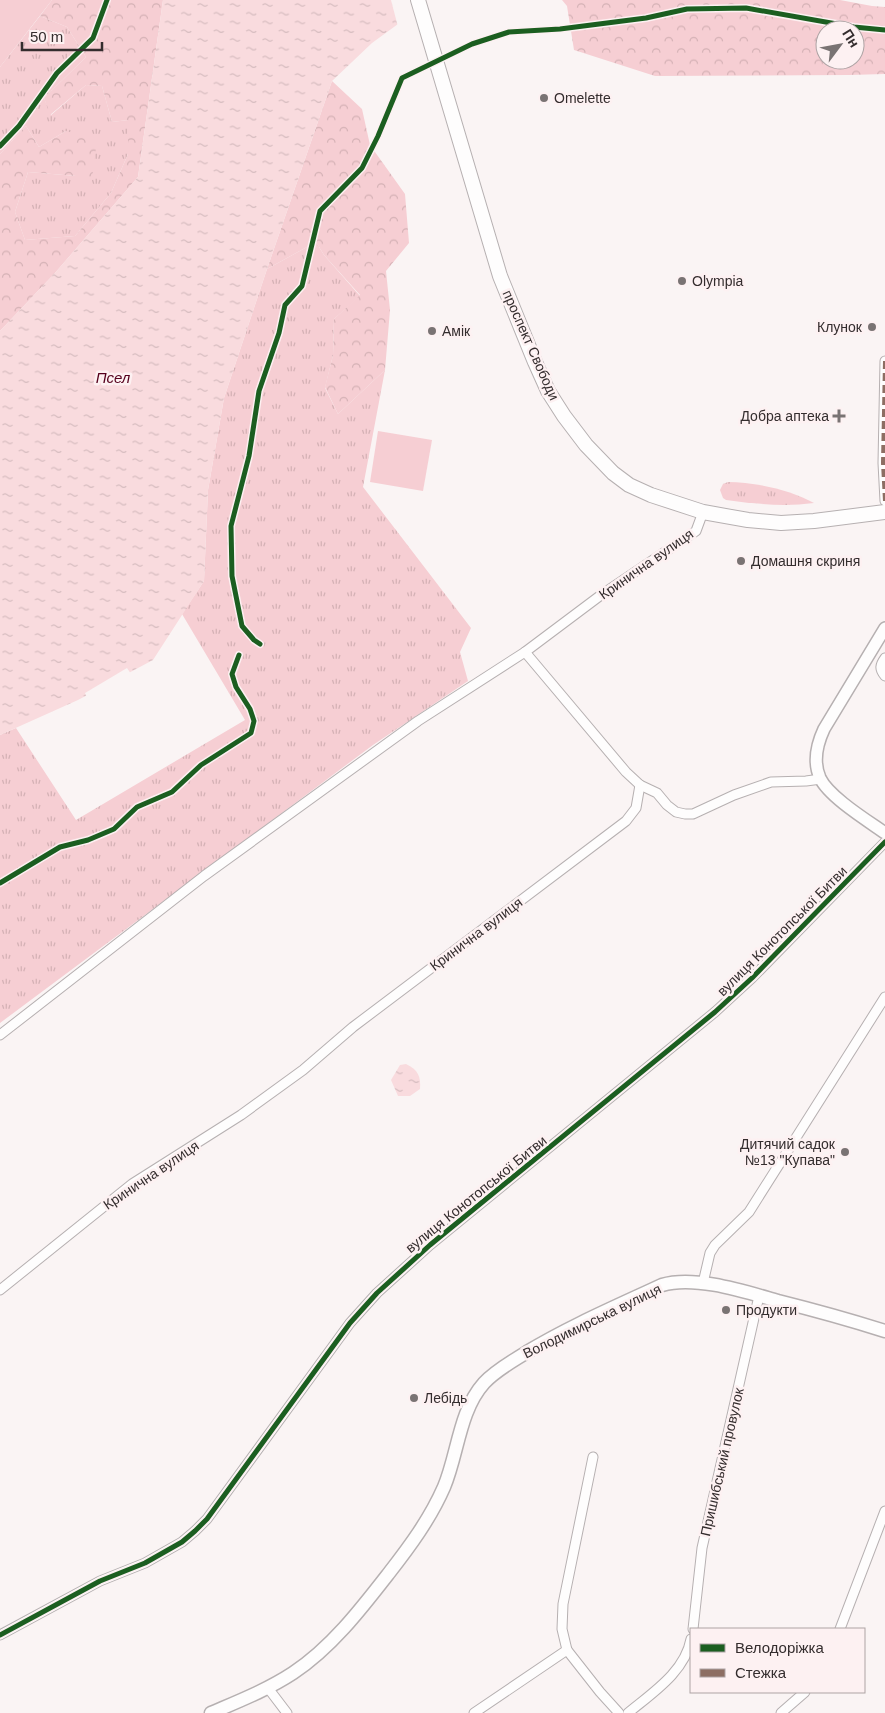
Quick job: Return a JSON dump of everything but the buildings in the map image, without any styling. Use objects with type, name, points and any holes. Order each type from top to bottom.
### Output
[{"type":"main road","name":"проспект Свободи","points":[[418,0],[500,276],[548,391],[586,445],[613,473],[629,485],[652,495],[703,512],[734,518],[781,523],[885,512]]},
{"type":"main road","name":"Володимирська вулиця","points":[[211,1713],[268,1688],[306,1664],[335,1636],[374,1593],[426,1522],[444,1486],[467,1413],[479,1390],[485,1382],[519,1357],[554,1337],[662,1285],[678,1282],[703,1283],[885,1330]]},
{"type":"street","points":[[885,361],[883,463],[885,501]]},
{"type":"street","name":"Кринична вулиця","points":[[0,1035],[228,859],[418,721],[525,652],[601,595],[696,531],[703,512]]},
{"type":"street","points":[[885,628],[824,729],[819,741],[817,754],[821,779],[841,800],[885,833]]},
{"type":"street","points":[[525,652],[626,772],[640,785],[657,793],[676,812],[693,814],[734,795],[771,782],[821,779]]},
{"type":"street","points":[[885,658],[880,667],[881,672],[885,676]]},
{"type":"street","name":"Кринична вулиця","points":[[0,1290],[132,1184],[241,1115],[303,1070],[353,1027],[626,821],[636,808],[640,785]]},
{"type":"street","name":"вулиця Конотопської Битви","points":[[0,1634],[100,1581],[145,1563],[182,1542],[196,1531],[213,1511],[350,1323],[377,1293],[430,1245],[716,1012],[759,971],[885,842]]},
{"type":"street","points":[[703,1283],[710,1253],[715,1245],[740,1222],[757,1201],[885,997]]},
{"type":"street","name":"Пришибський провулок","points":[[693,1628],[702,1548],[759,1296]]},
{"type":"street","points":[[594,1457],[563,1604],[562,1629],[566,1650],[619,1713]]},
{"type":"street","points":[[840,1628],[885,1510]]},
{"type":"street","points":[[628,1713],[672,1674],[685,1658],[690,1642]]},
{"type":"street","points":[[474,1713],[566,1650]]},
{"type":"street","points":[[268,1688],[287,1713]]},
{"type":"street","points":[[781,1713],[804,1693]]},
{"type":"green space","points":[[0,0],[52,0],[0,67]]},
{"type":"green space","points":[[52,0],[163,0],[138,177],[55,273],[0,331],[0,154],[26,126],[39,147],[66,131],[97,140],[91,186],[76,176],[28,172],[15,212],[25,240],[75,236],[111,193],[128,154],[128,120],[112,122],[102,86],[86,85],[50,115],[44,98],[86,57],[67,27],[40,16]]},
{"type":"green space","points":[[562,0],[840,0],[885,7],[885,74],[655,76],[574,50],[567,6]]},
{"type":"green space","points":[[40,16],[67,27],[86,57],[44,98],[51,115],[86,85],[102,86],[112,122],[128,120],[128,154],[111,193],[75,236],[25,240],[15,212],[28,172],[76,176],[66,131],[39,147],[26,126],[0,154],[0,67]]},
{"type":"green space","points":[[332,81],[362,109],[370,145],[405,194],[409,243],[386,271],[390,310],[385,370],[338,414],[325,387],[333,355],[334,319],[360,295],[324,255],[316,242],[267,269]]},
{"type":"green space","points":[[316,242],[324,255],[360,296],[334,319],[333,355],[325,388],[338,414],[385,370],[363,487],[471,628],[460,652],[468,681],[373,745],[0,1023],[0,735],[16,728],[76,820],[245,720],[182,614],[204,581],[208,490],[224,398],[267,269]]},
{"type":"green space","points":[[378,431],[432,440],[423,491],[370,482]]},
{"type":"green space","points":[[728,482],[749,483],[772,488],[795,494],[814,503],[792,505],[726,500],[723,498],[720,490],[723,484]]},
{"type":"water","name":"Псел","points":[[163,0],[431,0],[372,43],[332,81],[224,398],[208,490],[204,581],[153,660],[78,700],[0,735],[0,331],[55,273],[138,177]]},
{"type":"water","points":[[406,1064],[418,1074],[420,1089],[410,1096],[398,1096],[391,1080],[400,1065]]},
{"type":"pier","points":[[391,0],[434,0],[398,27]]},
{"type":"pier","points":[[127,668],[131,674],[87,698],[85,693]]},
{"type":"marked path","points":[[885,361],[883,463],[885,501]]},
{"type":"cycle path","points":[[0,146],[19,126],[57,73],[93,38],[107,0]]},
{"type":"cycle path","points":[[260,644],[242,626],[232,576],[231,526],[249,456],[259,391],[279,333],[285,305],[302,286],[320,211],[362,168],[378,136],[402,78],[472,44],[509,32],[560,29],[646,18],[687,9],[746,8],[854,27],[885,30]]},
{"type":"cycle path","points":[[0,883],[60,847],[88,840],[114,829],[137,807],[172,792],[201,765],[251,733],[254,721],[250,709],[236,687],[232,674],[239,655]]},
{"type":"cycle path","points":[[0,1635],[100,1581],[145,1563],[182,1542],[195,1531],[207,1519],[350,1323],[377,1293],[430,1245],[715,1012],[752,978],[885,842]]},
{"type":"place","name":"Omelette","points":[[544,98]]},
{"type":"place","name":"Olympia","points":[[682,281]]},
{"type":"place","name":"Клунок","points":[[872,327]]},
{"type":"place","name":"Амік","points":[[432,331]]},
{"type":"place","name":"Добра аптека","points":[[839,416]]},
{"type":"place","name":"Домашня скриня","points":[[741,561]]},
{"type":"place","name":"Дитячий садок №13 \"Купава\"","points":[[845,1152]]},
{"type":"place","name":"Продукти","points":[[726,1310]]},
{"type":"place","name":"Лебідь","points":[[414,1398]]}]
